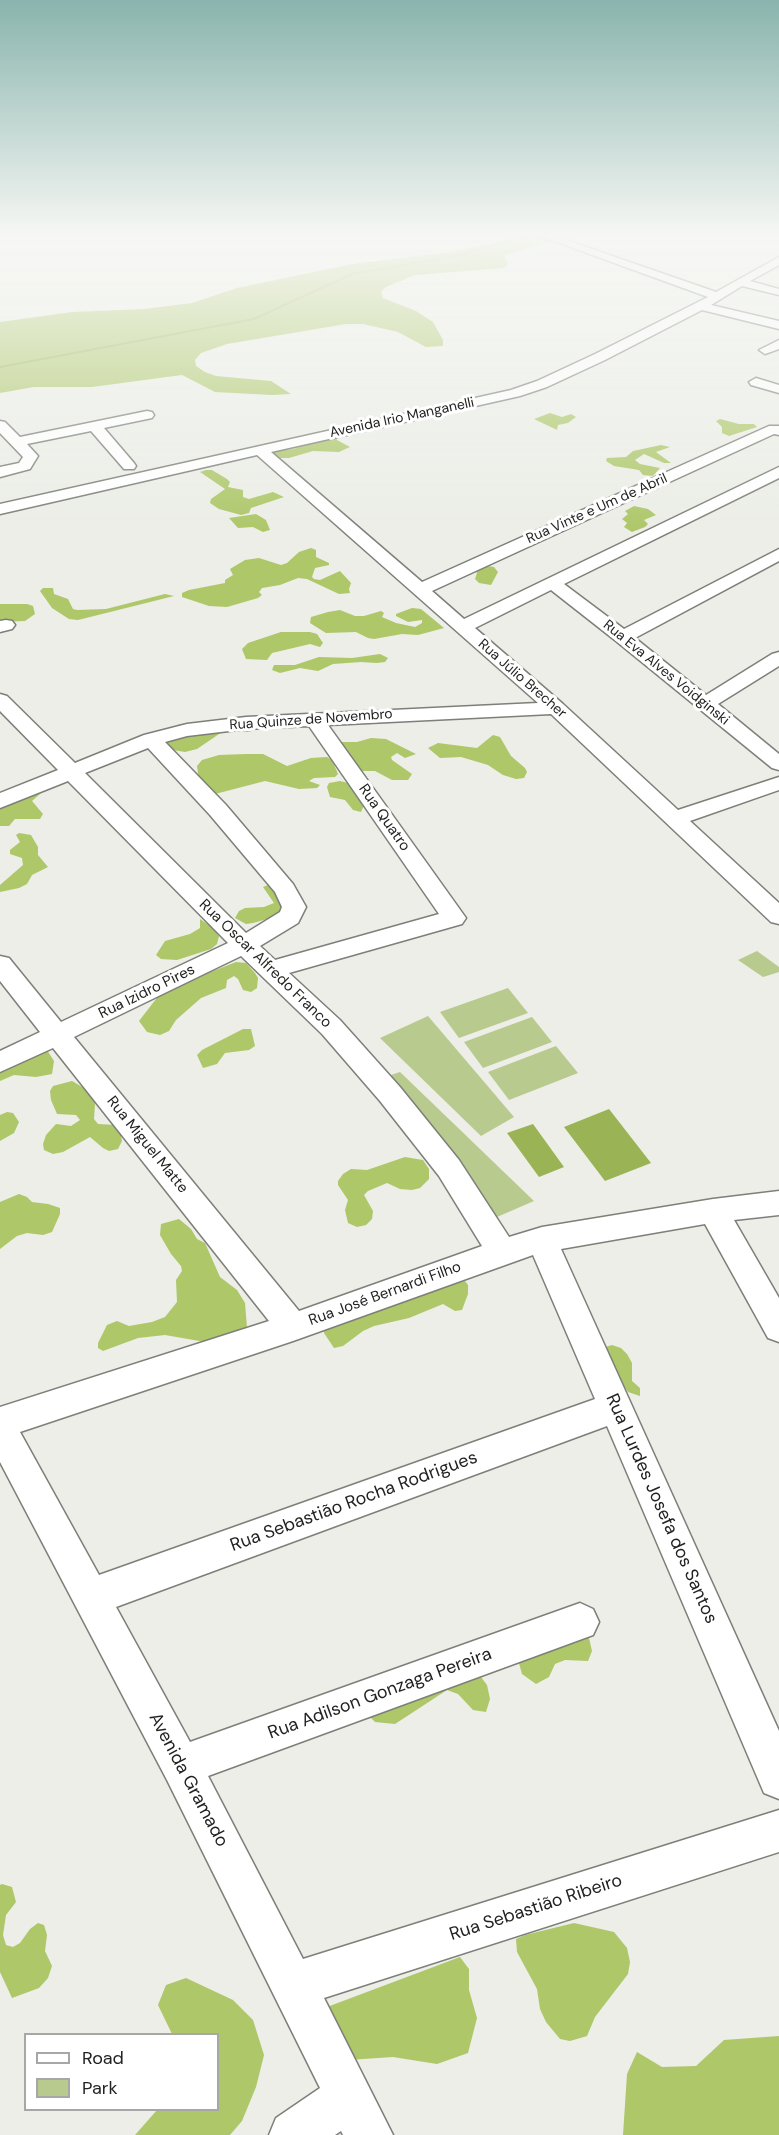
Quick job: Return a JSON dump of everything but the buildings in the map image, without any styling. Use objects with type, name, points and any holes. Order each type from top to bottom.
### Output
[{"type":"street","name":"Avenida Irio Manganelli","points":[[0,509],[515,393],[542,384],[647,333]]},
{"type":"street","points":[[779,344],[765,350],[779,354]]},
{"type":"street","points":[[756,382],[779,388]]},
{"type":"street","points":[[16,442],[147,415]]},
{"type":"street","points":[[0,425],[31,456],[25,466],[0,472]]},
{"type":"street","points":[[94,426],[129,466]]},
{"type":"street","name":"Rua Vinte e Um de Abril","points":[[421,589],[776,430]]},
{"type":"street","name":"Rua Júlio Brecher","points":[[260,450],[556,708],[779,916]]},
{"type":"street","points":[[25,466],[53,496]]},
{"type":"street","points":[[462,627],[779,472]]},
{"type":"street","points":[[623,637],[779,554]]},
{"type":"street","name":"Rua Eva Alves Voidginski","points":[[551,582],[623,637],[779,764]]},
{"type":"street","points":[[704,704],[779,658]]},
{"type":"street","name":"Rua Oscar Alfredo Franco","points":[[0,700],[244,945],[331,1027],[390,1094],[449,1168],[502,1251]]},
{"type":"street","name":"Rua Quinze de Novembro","points":[[0,801],[150,739],[188,730],[246,723],[556,708]]},
{"type":"street","name":"Rua Quatro","points":[[271,969],[454,918],[314,719]]},
{"type":"street","name":"Rua Izidro Pires","points":[[0,1062],[244,945],[290,917],[294,907],[285,889],[218,810],[150,739]]},
{"type":"street","points":[[673,819],[779,783]]},
{"type":"street","name":"Rua Miguel Matte","points":[[0,964],[293,1327]]},
{"type":"street","name":"Rua José Bernardi Filho","points":[[0,1423],[293,1327],[502,1251],[542,1240],[779,1203]]},
{"type":"street","points":[[713,1212],[779,1328]]},
{"type":"street","name":"Rua Lurdes Josefa dos Santos","points":[[542,1240],[779,1778]]},
{"type":"street","name":"Rua Sebastião Rocha Rodrigues","points":[[91,1597],[617,1407]]},
{"type":"street","name":"Avenida Gramado","points":[[0,1428],[181,1766],[359,2116]]},
{"type":"street","name":"Rua Adilson Gonzaga Pereira","points":[[181,1766],[580,1622]]},
{"type":"street","name":"Rua Sebastião Ribeiro","points":[[293,1984],[779,1831]]},
{"type":"street","points":[[293,2135],[359,2116]]},
{"type":"green space","points":[[757,951],[779,967],[779,972],[763,977],[738,960]]},
{"type":"green space","points":[[508,988],[528,1013],[459,1038],[440,1012]]},
{"type":"green space","points":[[428,1016],[514,1117],[481,1136],[380,1038]]},
{"type":"green space","points":[[532,1017],[552,1042],[483,1068],[464,1042]]},
{"type":"green space","points":[[556,1046],[578,1073],[509,1100],[488,1072]]},
{"type":"green space","points":[[400,1072],[534,1201],[497,1217],[391,1075]]},
{"type":"shaded area","points":[[0,333],[295,333],[227,344],[201,353],[195,360],[196,366],[216,376],[271,381],[291,394],[215,392],[182,375],[92,387],[34,387],[0,393]]},
{"type":"shaded area","points":[[399,333],[439,333],[443,346],[426,347]]},
{"type":"shaded area","points":[[550,413],[562,417],[571,414],[576,417],[568,423],[558,425],[557,430],[534,419]]},
{"type":"shaded area","points":[[720,419],[739,424],[754,424],[757,427],[729,436],[722,433],[722,427],[716,421]]},
{"type":"shaded area","points":[[336,436],[337,440],[350,447],[339,452],[313,451],[289,458],[280,458],[274,453],[274,451],[293,449]]},
{"type":"shaded area","points":[[661,445],[670,447],[656,452],[671,463],[664,463],[644,454],[635,460],[640,464],[660,468],[653,476],[643,475],[639,470],[614,466],[606,461],[607,458],[626,457],[633,451]]},
{"type":"shaded area","points":[[212,470],[227,479],[230,482],[228,487],[243,490],[243,497],[249,499],[273,492],[284,497],[251,508],[249,513],[241,515],[219,509],[210,503],[211,499],[225,489],[200,472]]},
{"type":"shaded area","points":[[634,506],[648,509],[656,515],[644,520],[648,524],[645,527],[632,532],[624,527],[627,523],[622,519],[628,514],[625,511]]},
{"type":"shaded area","points":[[256,514],[266,520],[270,530],[263,532],[253,527],[238,528],[229,518]]},
{"type":"shaded area","points":[[311,548],[316,550],[316,557],[329,563],[329,565],[315,568],[312,577],[320,580],[340,571],[351,583],[350,593],[339,594],[307,579],[298,578],[280,585],[262,588],[259,592],[262,595],[258,598],[227,607],[209,606],[182,597],[182,593],[189,590],[225,583],[225,580],[233,575],[230,569],[245,560],[259,558],[281,565],[287,563],[299,552]]},
{"type":"shaded area","points":[[481,565],[494,567],[498,572],[491,585],[479,583],[475,579],[477,573],[474,569]]},
{"type":"shaded area","points":[[43,588],[53,588],[54,594],[68,599],[73,609],[77,610],[106,609],[165,594],[174,596],[78,620],[69,619],[52,608],[40,591]]},
{"type":"shaded area","points":[[0,604],[27,604],[33,606],[35,614],[25,621],[0,622]]},
{"type":"shaded area","points":[[412,608],[421,609],[444,628],[418,635],[402,634],[374,639],[356,632],[326,633],[310,623],[311,617],[328,612],[340,610],[355,616],[364,616],[381,611],[384,613],[382,617],[415,627],[422,623],[422,620],[408,622],[396,616]]},
{"type":"shaded area","points":[[281,632],[310,632],[317,634],[323,643],[320,647],[310,644],[272,653],[267,660],[246,659],[242,649],[248,643]]},
{"type":"shaded area","points":[[380,654],[388,658],[385,662],[333,664],[318,671],[300,668],[280,673],[272,670],[274,665],[295,665],[319,657],[352,658]]},
{"type":"shaded area","points":[[276,716],[292,717],[296,725],[284,728],[269,725],[249,732],[222,732],[197,749],[185,752],[167,749],[160,731],[181,724]]},
{"type":"shaded area","points":[[493,735],[500,737],[511,756],[525,768],[527,772],[524,778],[516,779],[503,775],[488,765],[461,757],[440,758],[428,748],[438,743],[477,748]]},
{"type":"shaded area","points":[[371,738],[386,739],[416,754],[405,758],[397,753],[391,757],[412,774],[408,780],[392,780],[375,771],[361,771],[336,745]]},
{"type":"shaded area","points":[[263,754],[287,766],[311,758],[327,757],[332,760],[338,774],[335,777],[314,778],[309,781],[320,785],[317,788],[299,789],[265,781],[215,794],[199,780],[197,766],[202,760],[219,755]]},
{"type":"shaded area","points":[[340,781],[352,784],[364,805],[361,812],[353,810],[345,800],[330,797],[327,787],[329,783]]},
{"type":"shaded area","points":[[39,791],[41,793],[32,801],[43,814],[40,819],[15,819],[9,826],[0,826],[0,804]]},
{"type":"shaded area","points":[[19,833],[31,835],[38,847],[38,855],[48,867],[32,875],[27,884],[0,892],[0,885],[23,865],[22,858],[10,854],[10,850],[20,842],[16,835]]},
{"type":"shaded area","points":[[273,885],[285,906],[280,912],[274,917],[246,924],[235,918],[239,911],[245,908],[264,907],[274,903],[263,887]]},
{"type":"shaded area","points":[[200,919],[213,928],[219,936],[217,944],[211,949],[177,960],[161,959],[156,955],[165,941],[190,934],[200,928]]},
{"type":"shaded area","points":[[236,962],[246,963],[258,978],[257,988],[251,992],[243,990],[234,976],[227,980],[226,988],[201,998],[176,1020],[169,1031],[160,1035],[147,1032],[139,1021],[163,990],[198,974],[208,973]]},
{"type":"shaded area","points":[[243,1029],[251,1029],[255,1046],[249,1050],[225,1053],[217,1064],[203,1068],[197,1055],[202,1050]]},
{"type":"shaded area","points":[[45,1047],[54,1061],[52,1074],[36,1077],[14,1075],[0,1081],[0,1068]]},
{"type":"shaded area","points":[[72,1081],[89,1091],[93,1097],[94,1119],[98,1124],[116,1125],[120,1130],[122,1141],[118,1149],[109,1151],[90,1137],[63,1152],[53,1154],[44,1150],[46,1135],[56,1124],[71,1126],[80,1120],[76,1115],[57,1114],[51,1100],[50,1091],[53,1086]]},
{"type":"shaded area","points":[[609,1109],[651,1163],[605,1181],[564,1127]]},
{"type":"shaded area","points":[[7,1112],[13,1113],[19,1122],[14,1133],[0,1141],[0,1115]]},
{"type":"shaded area","points":[[533,1124],[564,1167],[539,1177],[507,1133]]},
{"type":"shaded area","points":[[405,1157],[423,1160],[429,1169],[429,1179],[420,1188],[412,1190],[400,1189],[387,1183],[368,1191],[364,1195],[373,1211],[372,1219],[366,1225],[357,1227],[348,1223],[345,1210],[348,1200],[338,1185],[343,1174],[351,1169],[367,1170]]},
{"type":"shaded area","points":[[19,1194],[32,1202],[60,1208],[60,1214],[52,1232],[43,1235],[27,1233],[17,1236],[0,1249],[0,1202]]},
{"type":"shaded area","points":[[179,1219],[191,1229],[197,1239],[205,1243],[220,1277],[237,1290],[245,1303],[247,1328],[238,1335],[211,1343],[165,1335],[138,1338],[103,1351],[98,1348],[98,1343],[107,1325],[117,1321],[129,1326],[152,1322],[165,1317],[177,1302],[176,1280],[182,1271],[181,1266],[160,1235],[161,1224]]},
{"type":"shaded area","points":[[465,1281],[468,1285],[468,1294],[462,1310],[455,1311],[443,1304],[409,1318],[374,1326],[343,1346],[334,1348],[324,1333],[323,1324],[327,1322]]},
{"type":"shaded area","points":[[612,1345],[621,1348],[632,1363],[632,1381],[640,1388],[640,1396],[628,1392],[599,1349]]},
{"type":"shaded area","points":[[586,1625],[592,1651],[588,1661],[565,1660],[555,1664],[549,1677],[536,1684],[522,1674],[517,1656]]},
{"type":"shaded area","points":[[466,1664],[487,1685],[490,1699],[486,1712],[473,1710],[458,1694],[447,1690],[395,1724],[375,1722],[371,1718],[351,1722],[382,1710],[395,1708],[405,1697]]},
{"type":"shaded area","points":[[0,1885],[12,1887],[16,1902],[6,1915],[3,1935],[6,1945],[13,1947],[20,1943],[30,1929],[38,1923],[44,1925],[47,1935],[45,1951],[52,1966],[48,1978],[39,1988],[12,1998],[0,1972]]},
{"type":"shaded area","points":[[574,1923],[614,1932],[627,1948],[630,1962],[628,1974],[595,2017],[587,2036],[570,2041],[560,2039],[546,2022],[540,2009],[537,1989],[517,1952],[516,1939]]},
{"type":"shaded area","points":[[460,1957],[469,1969],[469,1990],[477,2018],[468,2053],[437,2064],[393,2057],[348,2060],[327,2007]]},
{"type":"shaded area","points":[[186,1978],[233,2000],[253,2020],[264,2055],[256,2087],[242,2121],[230,2135],[135,2135],[156,2111],[219,2111],[219,2033],[172,2033],[158,2005],[166,1985]]},
{"type":"shaded area","points":[[779,2036],[779,2135],[623,2135],[627,2074],[637,2052],[662,2067],[696,2066],[724,2040]]},
{"type":"waterway","points":[[0,367],[182,333]]}]
